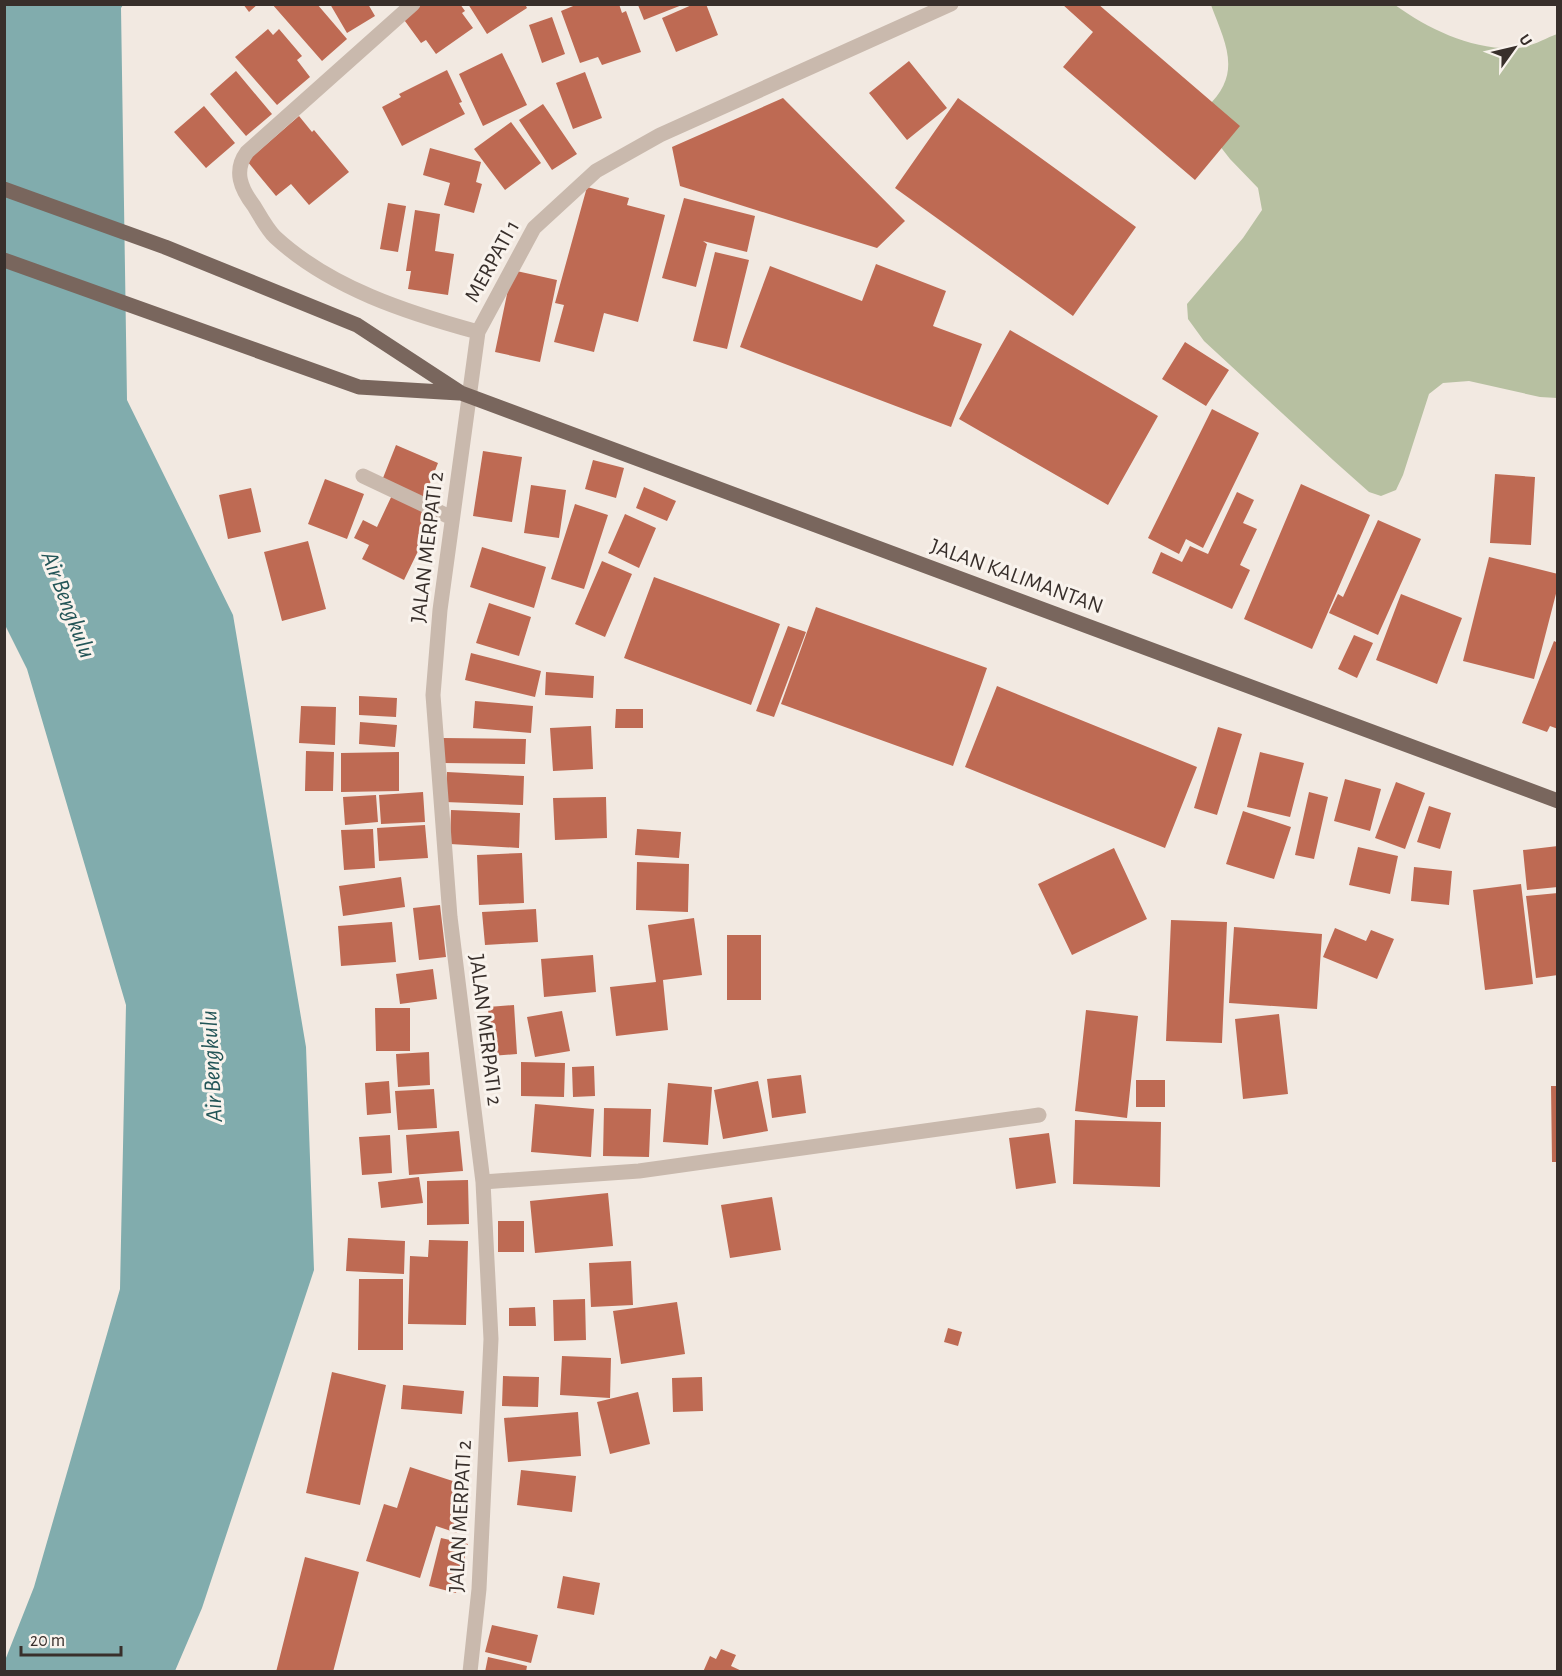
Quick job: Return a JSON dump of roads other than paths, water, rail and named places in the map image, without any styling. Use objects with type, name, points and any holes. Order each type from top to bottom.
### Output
[{"type":"main road","points":[[4,189],[165,247],[357,325],[465,395]]},
{"type":"main road","points":[[4,261],[359,387],[465,395]]},
{"type":"main road","name":"JALAN KALIMANTAN","points":[[465,395],[1557,801]]},
{"type":"street","points":[[413,4],[247,152],[240,166],[240,180],[247,196],[274,236],[336,279],[412,314],[478,332]]},
{"type":"street","name":"MERPATI 1","points":[[465,395],[478,332],[534,228],[596,171],[660,135],[951,4]]},
{"type":"street","name":"JALAN MERPATI 2","points":[[465,395],[440,610],[433,694],[450,917],[483,1182],[491,1339],[479,1589],[470,1671]]},
{"type":"street","points":[[363,476],[452,518]]},
{"type":"street","points":[[483,1182],[639,1171],[1039,1115]]},
{"type":"water","name":"Air Bengkulu","points":[[5,5],[123,5],[121,8],[127,400],[233,615],[306,1047],[314,1270],[202,1608],[175,1671],[5,1672],[4,1663],[34,1587],[120,1289],[126,1005],[27,669],[5,625]]}]
